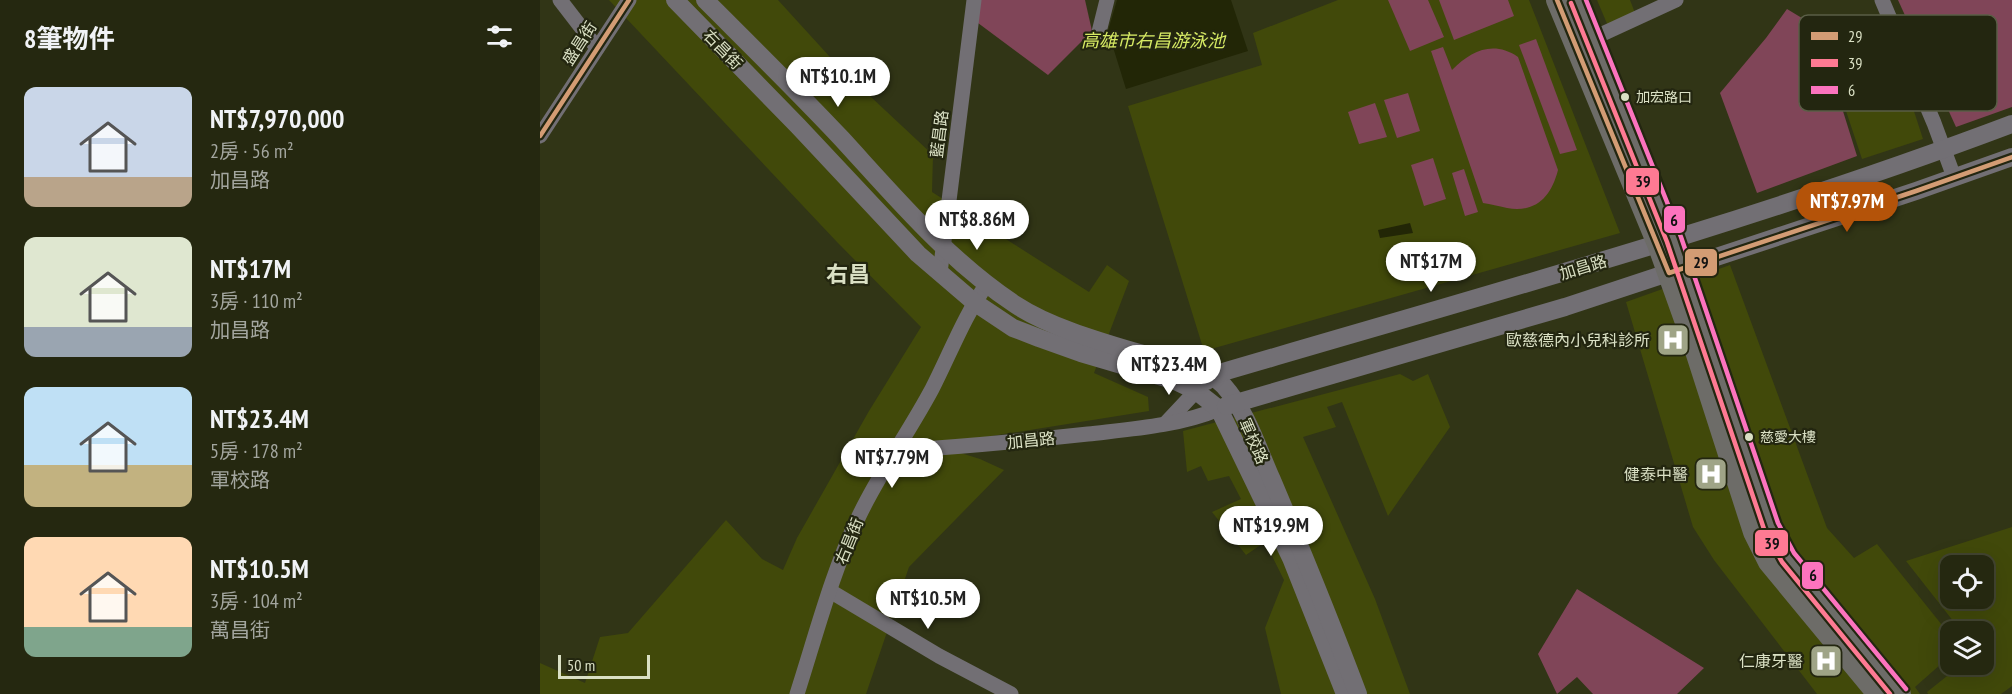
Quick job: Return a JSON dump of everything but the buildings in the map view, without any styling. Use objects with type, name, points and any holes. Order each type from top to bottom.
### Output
[{"type":"main road","points":[[1557,0],[1585,42],[1666,242],[1770,526],[1788,557],[1900,694]]},
{"type":"main road","points":[[1578,0],[1585,42]]},
{"type":"main road","points":[[1677,271],[1693,342],[1754,532],[1769,562],[1878,694]]},
{"type":"street","points":[[560,0],[597,48]]},
{"type":"street","name":"盛昌街","points":[[540,136],[629,0]]},
{"type":"street","name":"右昌街","points":[[675,0],[918,254],[974,302]]},
{"type":"street","name":"右昌街","points":[[705,0],[813,108],[943,246]]},
{"type":"street","name":"藍昌路","points":[[940,273],[974,0]]},
{"type":"street","points":[[1099,32],[1107,0]]},
{"type":"street","points":[[1585,42],[1676,0]]},
{"type":"street","points":[[1881,0],[1887,15]]},
{"type":"street","points":[[1929,111],[1954,177]]},
{"type":"street","name":"加昌路","points":[[1166,423],[1213,375],[1666,242],[1945,149],[2012,124]]},
{"type":"street","name":"加昌路","points":[[894,452],[1041,439],[1193,418],[1237,402],[1446,342],[1677,271],[2012,157]]},
{"type":"street","name":"軍校路","points":[[943,246],[1018,307],[1093,338],[1184,364],[1213,375],[1237,402],[1309,566],[1358,694]]},
{"type":"street","name":"右昌街","points":[[797,694],[846,545],[859,516],[931,390],[974,302],[987,284]]},
{"type":"street","name":"軍校路","points":[[974,302],[1013,327],[1039,338],[1173,380],[1196,391],[1219,409],[1290,556],[1345,694]]},
{"type":"street","points":[[830,591],[939,656],[1011,694]]},
{"type":"shaded area","points":[[609,0],[778,0],[840,68],[933,155],[932,192],[1089,292],[1107,265],[1129,281],[1094,373],[1148,397],[1149,411],[935,445],[980,459],[1004,470],[909,567],[866,694],[540,694],[540,663],[585,683],[600,637],[628,633],[726,520],[762,559],[783,570],[797,538],[869,411],[921,327],[837,242]]},
{"type":"shaded area","points":[[980,0],[1085,0],[1092,31],[1048,75],[978,23]]},
{"type":"shaded area","points":[[1338,0],[1529,0],[1620,233],[1204,351],[1128,106],[1262,65],[1253,33]]},
{"type":"shaded area","points":[[1388,0],[1428,0],[1444,37],[1410,51]]},
{"type":"shaded area","points":[[1439,0],[1508,0],[1514,16],[1454,40]]},
{"type":"shaded area","points":[[1597,0],[1630,0],[1635,13],[1608,26]]},
{"type":"shaded area","points":[[1898,0],[2012,0],[2012,107],[1956,127],[1949,111],[1997,111],[1997,15],[1905,15]]},
{"type":"shaded area","points":[[1787,9],[1799,16],[1799,111],[1843,111],[1857,156],[1757,193],[1720,93]]},
{"type":"shaded area","points":[[1536,39],[1577,150],[1560,154],[1519,45]]},
{"type":"shaded area","points":[[1443,47],[1452,70],[1459,63],[1483,50],[1500,49],[1518,57],[1558,170],[1551,188],[1541,201],[1526,208],[1517,209],[1483,203],[1431,51]]},
{"type":"shaded area","points":[[1408,93],[1420,131],[1397,138],[1384,100]]},
{"type":"shaded area","points":[[1375,103],[1387,137],[1359,144],[1348,112]]},
{"type":"shaded area","points":[[1846,111],[1914,111],[1923,139],[1862,159]]},
{"type":"shaded area","points":[[1433,158],[1446,199],[1424,206],[1411,165]]},
{"type":"shaded area","points":[[1464,169],[1478,212],[1465,216],[1452,173]]},
{"type":"shaded area","points":[[1730,265],[1827,528],[1854,558],[1877,544],[1940,623],[1940,665],[1915,687],[1920,694],[1817,694],[1714,560],[1693,527],[1626,302]]},
{"type":"shaded area","points":[[1400,374],[1413,381],[1428,374],[1450,427],[1388,516],[1342,402],[1327,407],[1336,427],[1303,437],[1375,599],[1410,694],[1281,694],[1265,628],[1284,580],[1265,542],[1246,555],[1212,512],[1241,499],[1229,476],[1208,481],[1201,466],[1187,472],[1183,431]]},
{"type":"shaded area","points":[[2012,527],[2012,686],[2001,694],[1928,694],[1927,692],[1948,675],[1994,675],[1994,621],[1953,621],[1944,609],[1994,609],[1994,555],[1940,555],[1940,604],[1906,561]]},
{"type":"shaded area","points":[[1577,589],[1704,668],[1677,694],[1593,694],[1577,677],[1557,694],[1538,654]]},
{"type":"water","name":"高雄市右昌游泳池","points":[[1117,0],[1231,0],[1248,51],[1126,89],[1108,31]]},
{"type":"water","points":[[1410,223],[1413,233],[1380,238],[1378,230]]},
{"type":"transit line","name":"29","points":[[540,136],[629,0]]},
{"type":"transit line","name":"29","points":[[1557,0],[1669,273],[2012,157]]},
{"type":"transit line","name":"6","points":[[1586,0],[1681,237],[1778,523],[1794,553],[1906,689]]},
{"type":"transit line","name":"39","points":[[1571,3],[1667,242],[1764,529],[1782,562],[1890,694]]},
{"type":"place","name":"加宏路口","points":[[1625,97]]},
{"type":"place","name":"歐慈德內小兒科診所","points":[[1673,340]]},
{"type":"place","name":"慈愛大樓","points":[[1749,437]]},
{"type":"place","name":"健泰中醫","points":[[1711,474]]},
{"type":"place","name":"仁康牙醫","points":[[1826,661]]},
{"type":"district","name":"右昌","points":[[848,274]]}]
